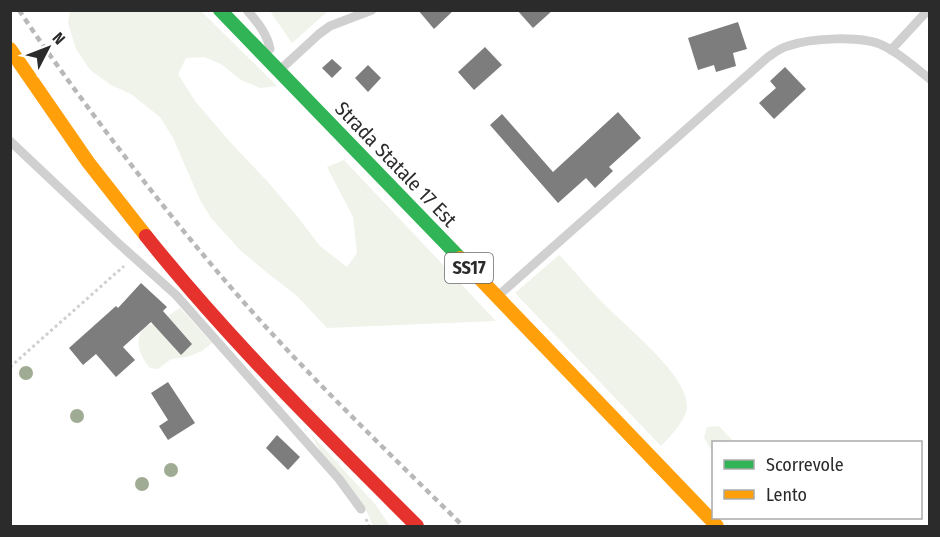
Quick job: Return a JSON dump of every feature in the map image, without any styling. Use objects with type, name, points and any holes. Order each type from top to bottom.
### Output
[{"type":"main road","name":"Strada Statale 17 Est","points":[[220,10],[717,526]]},
{"type":"main road","points":[[10,50],[81,153],[128,234],[180,277],[306,416],[417,526]]},
{"type":"lane","points":[[248,10],[268,41],[276,67],[327,28],[372,10]]},
{"type":"lane","points":[[891,50],[928,10]]},
{"type":"lane","points":[[496,297],[775,52],[784,47],[799,43],[842,39],[872,41],[891,50],[930,79]]},
{"type":"lane","points":[[10,141],[128,234],[134,257],[176,295],[339,479],[361,509]]},
{"type":"path","points":[[10,367],[134,257]]},
{"type":"shaded area","points":[[70,11],[201,11],[277,86],[260,88],[241,80],[221,64],[204,57],[186,58],[178,74],[195,101],[268,182],[320,246],[347,267],[357,253],[353,217],[327,167],[344,160],[496,321],[327,328],[296,295],[240,250],[211,218],[200,200],[173,138],[160,117],[131,94],[111,85],[90,70],[76,49],[68,23]]},
{"type":"shaded area","points":[[270,11],[328,11],[292,43]]},
{"type":"shaded area","points":[[559,255],[602,302],[657,355],[679,383],[685,396],[686,413],[677,428],[661,446],[515,293]]},
{"type":"shaded area","points":[[180,308],[212,343],[202,351],[187,357],[171,359],[158,369],[150,368],[139,348],[141,332],[145,327],[159,322]]},
{"type":"shaded area","points":[[719,426],[733,441],[712,441],[712,451],[704,438],[707,427]]},
{"type":"shaded area","points":[[310,433],[375,504],[390,526],[373,526],[365,508],[327,463]]},
{"type":"building","points":[[418,10],[454,10],[434,29]]},
{"type":"building","points":[[517,10],[553,10],[533,28]]},
{"type":"building","points":[[738,22],[747,49],[733,53],[736,66],[716,72],[714,65],[698,70],[688,38]]},
{"type":"building","points":[[485,47],[502,65],[474,90],[458,72]]},
{"type":"building","points":[[332,59],[342,68],[332,78],[322,68]]},
{"type":"building","points":[[368,65],[381,78],[368,92],[355,78]]},
{"type":"building","points":[[785,67],[806,89],[774,119],[759,103],[776,88],[770,81]]},
{"type":"building","points":[[618,112],[641,138],[609,167],[613,171],[595,188],[586,178],[558,203],[490,125],[502,114],[553,172]]},
{"type":"building","points":[[141,283],[167,307],[163,311],[192,344],[181,355],[151,322],[123,347],[135,360],[116,377],[96,354],[83,365],[69,348],[116,306],[118,308]]},
{"type":"building","points":[[168,382],[195,423],[168,440],[159,426],[168,420],[151,393]]},
{"type":"building","points":[[277,435],[300,457],[288,470],[266,448]]},
{"type":"railway","points":[[19,10],[123,154],[223,278],[313,377],[463,526]]},
{"type":"traffic: fast","points":[[220,10],[460,258]]},
{"type":"traffic: slow","points":[[10,49],[88,162],[146,236]]},
{"type":"traffic: slow","points":[[460,258],[717,526]]},
{"type":"traffic: jam","points":[[146,236],[243,348],[417,526]]}]
